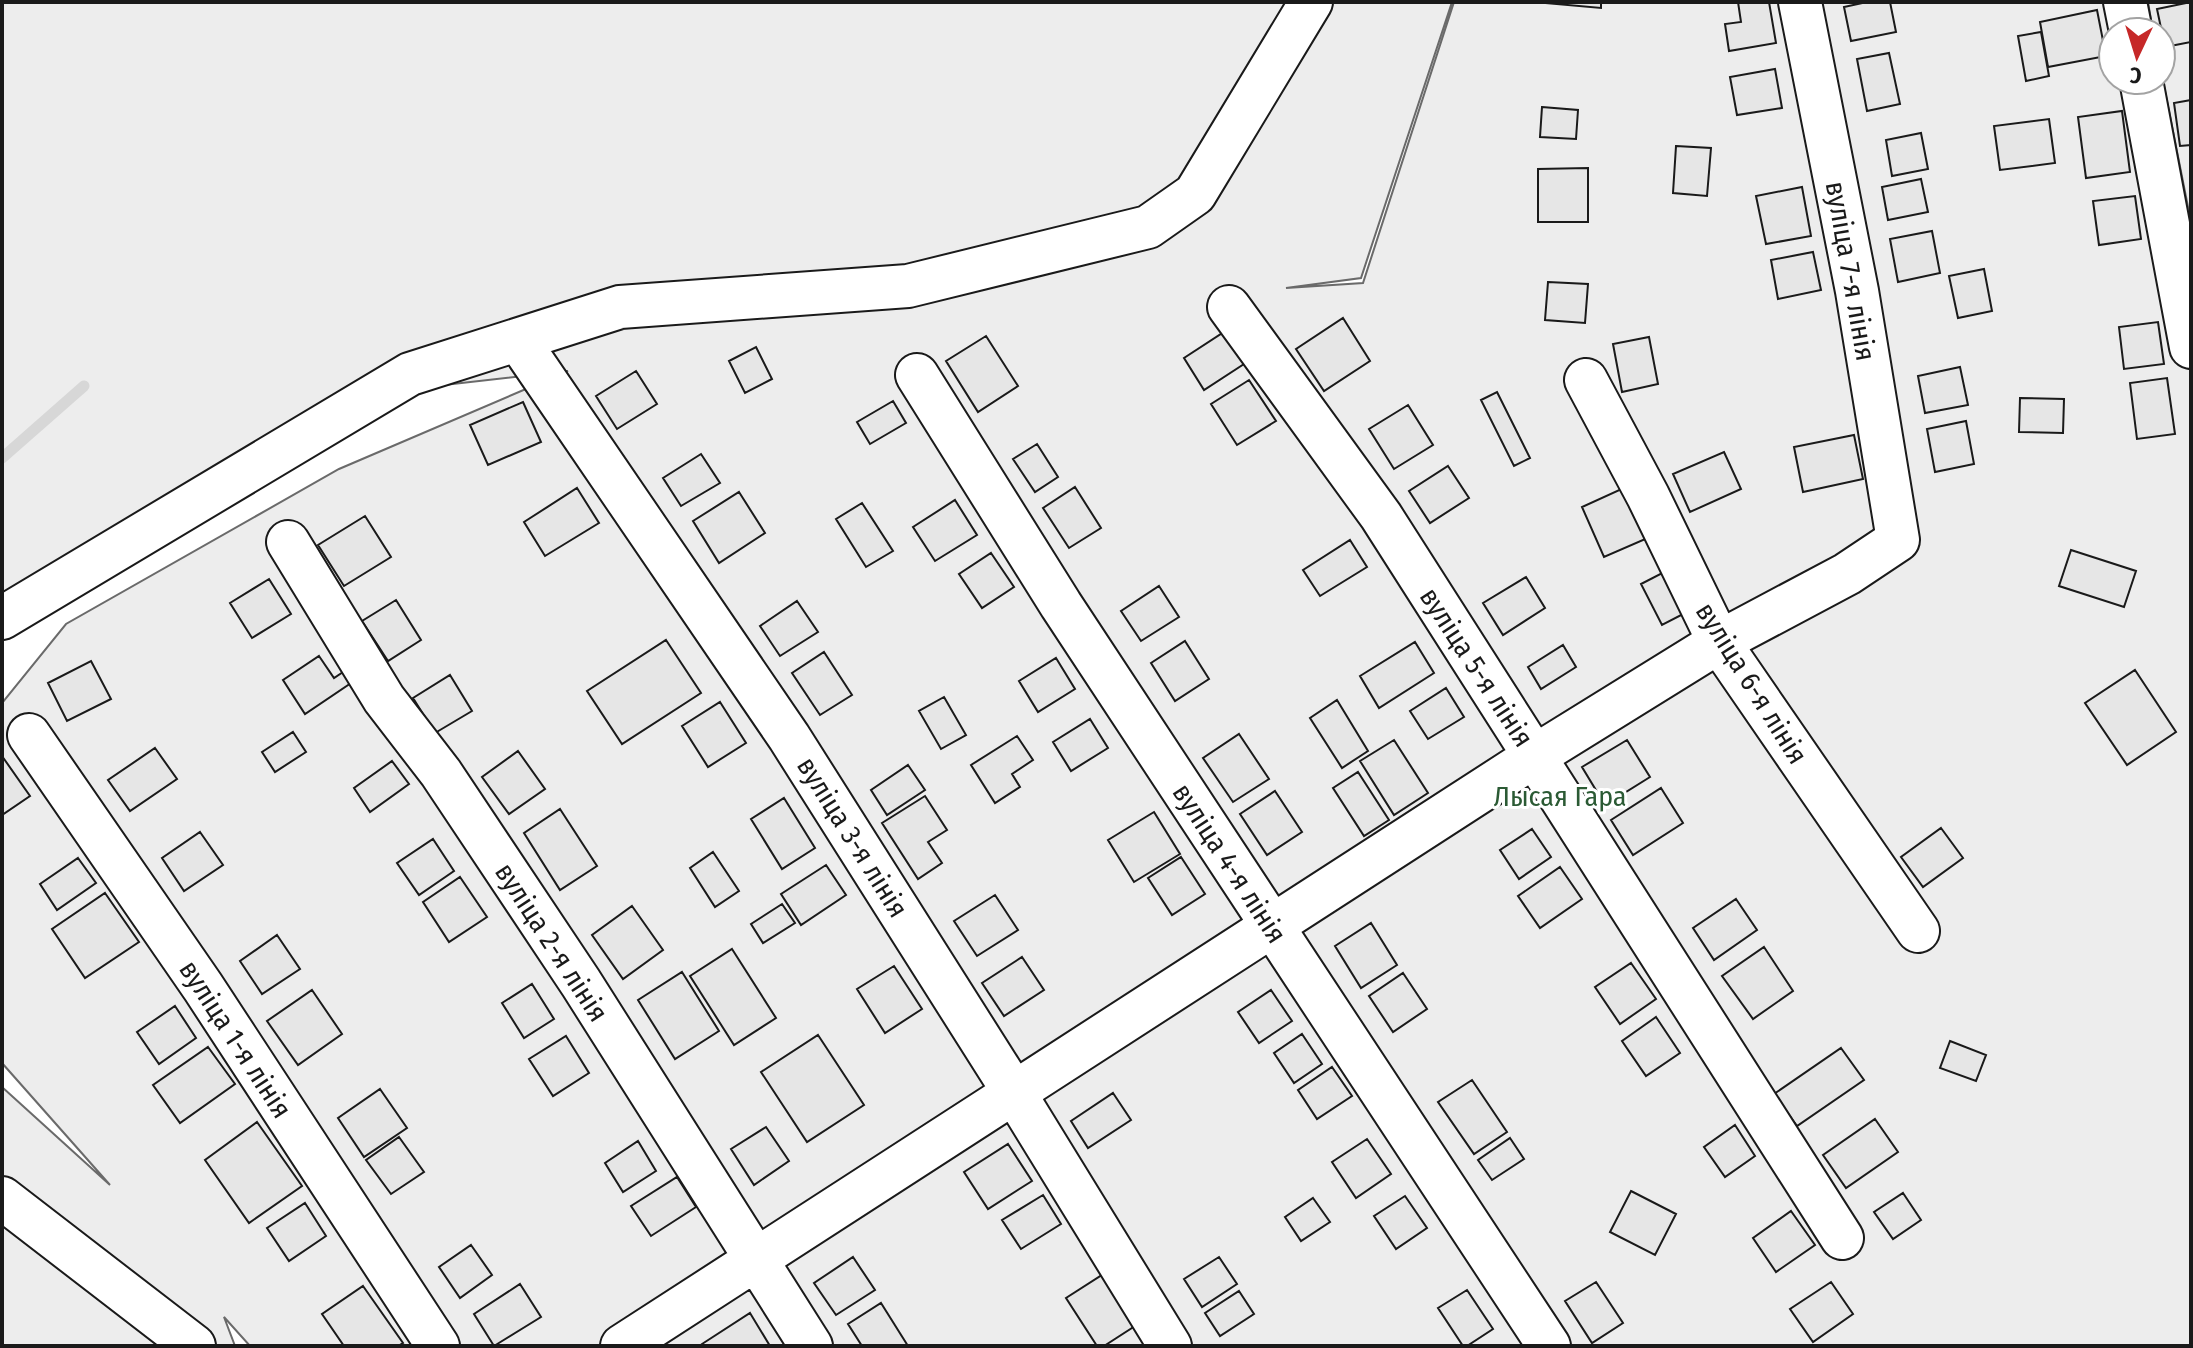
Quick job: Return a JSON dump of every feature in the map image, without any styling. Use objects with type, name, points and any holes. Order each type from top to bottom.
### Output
[{"type":"street","points":[[2,618],[410,374],[620,307],[908,286],[1148,227],[1195,194],[1311,2]]},
{"type":"street","name":"вуліца 7-я лінія","points":[[1719,642],[1847,574],[1898,540],[1857,291],[1800,2]]},
{"type":"street","points":[[2146,96],[2177,191],[2191,347]]},
{"type":"street","name":"вуліца 5-я лінія","points":[[1229,307],[1381,516],[1842,1238]]},
{"type":"street","name":"вуліца 3-я лінія","points":[[518,340],[789,737],[1170,1346]]},
{"type":"street","name":"вуліца 4-я лінія","points":[[917,375],[1061,605],[1549,1346]]},
{"type":"street","name":"вуліца 6-я лінія","points":[[1586,380],[1648,496],[1719,642],[1918,931]]},
{"type":"street","name":"вуліца 2-я лінія","points":[[288,542],[384,699],[441,773],[563,957],[811,1346]]},
{"type":"street","points":[[622,1346],[1535,756],[1719,642]]},
{"type":"street","name":"вуліца 1-я лінія","points":[[29,735],[203,987],[438,1346]]},
{"type":"street","points":[[2,1198],[194,1346]]},
{"type":"green space","name":"Лысая Гара","points":[[2,2],[1452,2],[1361,278],[1286,288],[1363,283],[1454,2],[2124,2],[2119,16],[2097,16],[2097,96],[2143,96],[2191,347],[2191,1346],[250,1346],[224,1317],[235,1346],[2,1346],[2,1087],[110,1185],[2,1063],[2,703],[66,624],[339,469],[568,371],[356,395],[2,612]]},
{"type":"green space","points":[[2148,2],[2191,2],[2191,222],[2166,96],[2177,96],[2177,16],[2150,16]]},
{"type":"building","points":[[1534,2],[1601,2],[1601,8]]},
{"type":"building","points":[[1738,2],[1769,2],[1776,43],[1729,51],[1725,24],[1741,22]]},
{"type":"building","points":[[1867,2],[1890,2],[1896,32],[1851,41],[1844,7]]},
{"type":"building","points":[[2191,2],[2191,42],[2177,45],[2177,16],[2158,16],[2157,9]]},
{"type":"building","points":[[2097,10],[2097,58],[2048,67],[2040,22]]},
{"type":"building","points":[[2041,32],[2049,76],[2026,81],[2018,36]]},
{"type":"building","points":[[1889,53],[1900,104],[1867,111],[1857,59]]},
{"type":"building","points":[[1775,69],[1782,108],[1737,115],[1730,77]]},
{"type":"building","points":[[2191,100],[2191,145],[2180,146],[2174,103]]},
{"type":"building","points":[[1542,107],[1578,110],[1576,139],[1540,137]]},
{"type":"building","points":[[2122,111],[2130,172],[2086,178],[2078,117]]},
{"type":"building","points":[[2049,119],[2055,163],[2000,170],[1994,126]]},
{"type":"building","points":[[1921,133],[1928,169],[1892,176],[1886,140]]},
{"type":"building","points":[[1676,146],[1711,148],[1707,196],[1673,193]]},
{"type":"building","points":[[1588,168],[1588,222],[1538,222],[1538,169]]},
{"type":"building","points":[[1921,179],[1928,212],[1888,220],[1882,187]]},
{"type":"building","points":[[1802,187],[1811,236],[1766,244],[1756,196]]},
{"type":"building","points":[[2135,196],[2141,239],[2099,245],[2093,201]]},
{"type":"building","points":[[1932,231],[1940,273],[1898,282],[1890,239]]},
{"type":"building","points":[[1813,252],[1821,290],[1778,299],[1771,260]]},
{"type":"building","points":[[1984,269],[1992,311],[1958,318],[1949,276]]},
{"type":"building","points":[[1548,282],[1588,284],[1585,323],[1545,320]]},
{"type":"building","points":[[1343,318],[1370,361],[1324,391],[1296,349]]},
{"type":"building","points":[[2158,322],[2164,364],[2124,369],[2119,327]]},
{"type":"building","points":[[1224,332],[1244,364],[1204,390],[1184,358]]},
{"type":"building","points":[[986,336],[1018,386],[978,412],[946,361]]},
{"type":"building","points":[[1649,337],[1658,384],[1622,392],[1613,344]]},
{"type":"building","points":[[756,347],[772,379],[745,393],[729,361]]},
{"type":"building","points":[[1960,367],[1968,405],[1925,413],[1918,376]]},
{"type":"building","points":[[636,371],[657,404],[617,429],[596,396]]},
{"type":"building","points":[[2167,378],[2175,434],[2137,439],[2130,383]]},
{"type":"building","points":[[1249,380],[1276,421],[1237,445],[1211,404]]},
{"type":"building","points":[[1497,392],[1530,458],[1514,466],[1481,400]]},
{"type":"building","points":[[2020,398],[2064,399],[2063,433],[2019,432]]},
{"type":"building","points":[[893,401],[906,423],[870,444],[857,422]]},
{"type":"building","points":[[523,402],[541,442],[488,465],[470,425]]},
{"type":"building","points":[[1408,405],[1433,445],[1394,469],[1369,429]]},
{"type":"building","points":[[1966,421],[1974,464],[1935,472],[1927,429]]},
{"type":"building","points":[[1854,435],[1863,479],[1803,492],[1794,447]]},
{"type":"building","points":[[1037,444],[1058,477],[1035,492],[1013,459]]},
{"type":"building","points":[[1724,452],[1741,489],[1690,512],[1673,474]]},
{"type":"building","points":[[701,454],[720,483],[681,506],[663,478]]},
{"type":"building","points":[[1448,466],[1469,498],[1430,523],[1409,491]]},
{"type":"building","points":[[1628,486],[1650,537],[1604,557],[1582,507]]},
{"type":"building","points":[[1075,487],[1101,528],[1069,548],[1043,508]]},
{"type":"building","points":[[577,488],[599,523],[545,556],[524,522]]},
{"type":"building","points":[[739,492],[765,533],[719,563],[693,521]]},
{"type":"building","points":[[955,500],[977,535],[935,561],[913,527]]},
{"type":"building","points":[[862,503],[893,551],[866,567],[836,519]]},
{"type":"building","points":[[365,516],[391,557],[344,586],[318,545]]},
{"type":"building","points":[[1350,540],[1367,567],[1320,596],[1303,570]]},
{"type":"building","points":[[2071,550],[2136,571],[2124,607],[2059,586]]},
{"type":"building","points":[[991,553],[1014,587],[982,608],[959,574]]},
{"type":"building","points":[[1668,570],[1689,611],[1662,625],[1641,584]]},
{"type":"building","points":[[1526,577],[1545,608],[1503,635],[1483,603]]},
{"type":"building","points":[[269,579],[291,614],[252,638],[230,603]]},
{"type":"building","points":[[1159,586],[1179,617],[1141,641],[1121,611]]},
{"type":"building","points":[[396,600],[421,640],[388,661],[362,621]]},
{"type":"building","points":[[797,601],[818,632],[780,656],[760,626]]},
{"type":"building","points":[[666,640],[701,693],[622,744],[587,691]]},
{"type":"building","points":[[1185,641],[1209,679],[1175,701],[1151,663]]},
{"type":"building","points":[[1415,642],[1434,673],[1379,708],[1360,676]]},
{"type":"building","points":[[1563,645],[1576,667],[1541,689],[1528,667]]},
{"type":"building","points":[[824,652],[852,695],[820,715],[792,673]]},
{"type":"building","points":[[319,656],[334,678],[346,670],[354,681],[305,714],[283,680]]},
{"type":"building","points":[[1056,658],[1075,689],[1038,712],[1019,681]]},
{"type":"building","points":[[91,661],[111,699],[67,721],[48,683]]},
{"type":"building","points":[[2135,670],[2176,732],[2127,765],[2085,703]]},
{"type":"building","points":[[450,675],[472,711],[435,733],[413,698]]},
{"type":"building","points":[[1446,688],[1464,717],[1428,739],[1410,711]]},
{"type":"building","points":[[944,697],[966,735],[941,749],[919,711]]},
{"type":"building","points":[[1337,700],[1368,751],[1342,768],[1310,718]]},
{"type":"building","points":[[720,702],[746,743],[708,767],[682,726]]},
{"type":"building","points":[[1090,719],[1108,748],[1071,771],[1053,742]]},
{"type":"building","points":[[293,732],[306,752],[275,772],[262,752]]},
{"type":"building","points":[[1239,734],[1269,779],[1233,802],[1203,758]]},
{"type":"building","points":[[1017,736],[1033,760],[1012,774],[1020,787],[995,803],[971,765]]},
{"type":"building","points":[[1394,740],[1428,793],[1394,815],[1360,761]]},
{"type":"building","points":[[1627,740],[1650,777],[1605,805],[1582,767]]},
{"type":"building","points":[[155,748],[177,779],[130,811],[108,780]]},
{"type":"building","points":[[518,751],[545,789],[509,814],[482,777]]},
{"type":"building","points":[[2,756],[30,796],[2,815]]},
{"type":"building","points":[[392,761],[409,784],[370,812],[354,788]]},
{"type":"building","points":[[908,765],[925,790],[887,815],[871,790]]},
{"type":"building","points":[[1358,772],[1389,820],[1364,836],[1333,788]]},
{"type":"building","points":[[1661,788],[1683,823],[1633,855],[1611,820]]},
{"type":"building","points":[[1275,791],[1302,832],[1267,855],[1240,814]]},
{"type":"building","points":[[925,796],[947,830],[928,842],[942,863],[918,879],[882,823]]},
{"type":"building","points":[[784,798],[815,848],[782,869],[751,819]]},
{"type":"building","points":[[560,809],[597,866],[560,890],[524,833]]},
{"type":"building","points":[[1154,812],[1180,854],[1134,882],[1108,840]]},
{"type":"building","points":[[1941,828],[1963,858],[1923,887],[1901,857]]},
{"type":"building","points":[[1532,829],[1551,857],[1519,879],[1500,850]]},
{"type":"building","points":[[200,832],[223,865],[184,891],[162,858]]},
{"type":"building","points":[[433,839],[454,871],[419,895],[397,863]]},
{"type":"building","points":[[713,852],[739,891],[715,907],[690,868]]},
{"type":"building","points":[[1181,857],[1205,894],[1172,915],[1148,878]]},
{"type":"building","points":[[78,858],[96,883],[57,910],[40,884]]},
{"type":"building","points":[[826,865],[846,895],[801,925],[781,894]]},
{"type":"building","points":[[1560,867],[1582,899],[1540,928],[1518,896]]},
{"type":"building","points":[[460,877],[487,917],[449,942],[423,902]]},
{"type":"building","points":[[105,893],[139,942],[85,978],[52,929]]},
{"type":"building","points":[[995,895],[1018,930],[977,956],[954,921]]},
{"type":"building","points":[[1736,899],[1757,930],[1714,960],[1693,928]]},
{"type":"building","points":[[782,904],[795,923],[763,943],[751,924]]},
{"type":"building","points":[[632,906],[663,950],[623,979],[592,935]]},
{"type":"building","points":[[1371,923],[1397,965],[1361,988],[1335,946]]},
{"type":"building","points":[[277,935],[300,969],[262,994],[240,961]]},
{"type":"building","points":[[1764,947],[1793,991],[1753,1019],[1722,976]]},
{"type":"building","points":[[732,949],[776,1018],[734,1045],[690,976]]},
{"type":"building","points":[[1022,957],[1044,990],[1004,1016],[982,983]]},
{"type":"building","points":[[1631,963],[1656,999],[1620,1024],[1595,987]]},
{"type":"building","points":[[894,966],[922,1009],[885,1033],[857,989]]},
{"type":"building","points":[[682,972],[719,1031],[675,1059],[638,1000]]},
{"type":"building","points":[[1403,973],[1427,1009],[1393,1032],[1369,996]]},
{"type":"building","points":[[532,984],[554,1019],[524,1038],[502,1003]]},
{"type":"building","points":[[312,990],[342,1034],[298,1065],[267,1021]]},
{"type":"building","points":[[1271,990],[1292,1021],[1259,1043],[1238,1012]]},
{"type":"building","points":[[175,1006],[196,1038],[159,1064],[137,1032]]},
{"type":"building","points":[[1656,1017],[1680,1053],[1646,1076],[1622,1041]]},
{"type":"building","points":[[1302,1034],[1322,1064],[1294,1083],[1274,1053]]},
{"type":"building","points":[[818,1035],[864,1105],[807,1142],[761,1072]]},
{"type":"building","points":[[566,1036],[589,1073],[553,1096],[529,1059]]},
{"type":"building","points":[[1950,1041],[1986,1055],[1976,1081],[1940,1068]]},
{"type":"building","points":[[208,1047],[235,1084],[180,1123],[153,1085]]},
{"type":"building","points":[[1841,1048],[1864,1080],[1797,1126],[1774,1094]]},
{"type":"building","points":[[1332,1067],[1352,1096],[1317,1119],[1298,1090]]},
{"type":"building","points":[[1472,1080],[1507,1132],[1474,1154],[1438,1102]]},
{"type":"building","points":[[380,1089],[407,1128],[364,1157],[338,1118]]},
{"type":"building","points":[[1113,1093],[1131,1120],[1088,1148],[1071,1121]]},
{"type":"building","points":[[1875,1119],[1898,1152],[1846,1188],[1823,1155]]},
{"type":"building","points":[[257,1122],[302,1186],[249,1223],[205,1160]]},
{"type":"building","points":[[1735,1125],[1755,1156],[1725,1177],[1704,1147]]},
{"type":"building","points":[[766,1127],[789,1161],[754,1185],[731,1149]]},
{"type":"building","points":[[399,1137],[424,1172],[391,1194],[366,1160]]},
{"type":"building","points":[[1510,1138],[1524,1159],[1492,1180],[1478,1160]]},
{"type":"building","points":[[1367,1139],[1391,1174],[1356,1198],[1332,1162]]},
{"type":"building","points":[[638,1141],[656,1171],[623,1192],[605,1163]]},
{"type":"building","points":[[1008,1144],[1032,1181],[988,1209],[964,1172]]},
{"type":"building","points":[[677,1177],[696,1207],[651,1236],[631,1206]]},
{"type":"building","points":[[1631,1191],[1676,1214],[1655,1255],[1610,1232]]},
{"type":"building","points":[[1903,1193],[1921,1220],[1893,1239],[1874,1212]]},
{"type":"building","points":[[1043,1195],[1061,1224],[1021,1249],[1002,1220]]},
{"type":"building","points":[[1405,1196],[1427,1228],[1396,1249],[1374,1216]]},
{"type":"building","points":[[1313,1198],[1330,1222],[1301,1241],[1285,1217]]},
{"type":"building","points":[[305,1203],[326,1236],[289,1261],[267,1228]]},
{"type":"building","points":[[1791,1211],[1815,1245],[1776,1272],[1753,1238]]},
{"type":"building","points":[[471,1245],[492,1275],[460,1298],[439,1267]]},
{"type":"building","points":[[853,1257],[875,1290],[836,1315],[814,1283]]},
{"type":"building","points":[[1219,1257],[1237,1284],[1202,1307],[1184,1279]]},
{"type":"building","points":[[1102,1275],[1135,1326],[1104,1346],[1097,1346],[1066,1298]]},
{"type":"building","points":[[1596,1282],[1623,1323],[1592,1343],[1565,1301]]},
{"type":"building","points":[[1831,1282],[1853,1314],[1813,1342],[1790,1309]]},
{"type":"building","points":[[520,1284],[541,1317],[494,1346],[474,1314]]},
{"type":"building","points":[[363,1286],[403,1343],[398,1346],[344,1346],[322,1314]]},
{"type":"building","points":[[1467,1290],[1493,1329],[1463,1346],[1438,1308]]},
{"type":"building","points":[[1239,1291],[1254,1314],[1220,1336],[1205,1313]]},
{"type":"building","points":[[881,1303],[908,1346],[862,1346],[848,1324]]},
{"type":"building","points":[[750,1313],[770,1346],[703,1346],[702,1344]]},
{"type":"waterway","points":[[2,458],[84,386]]}]
